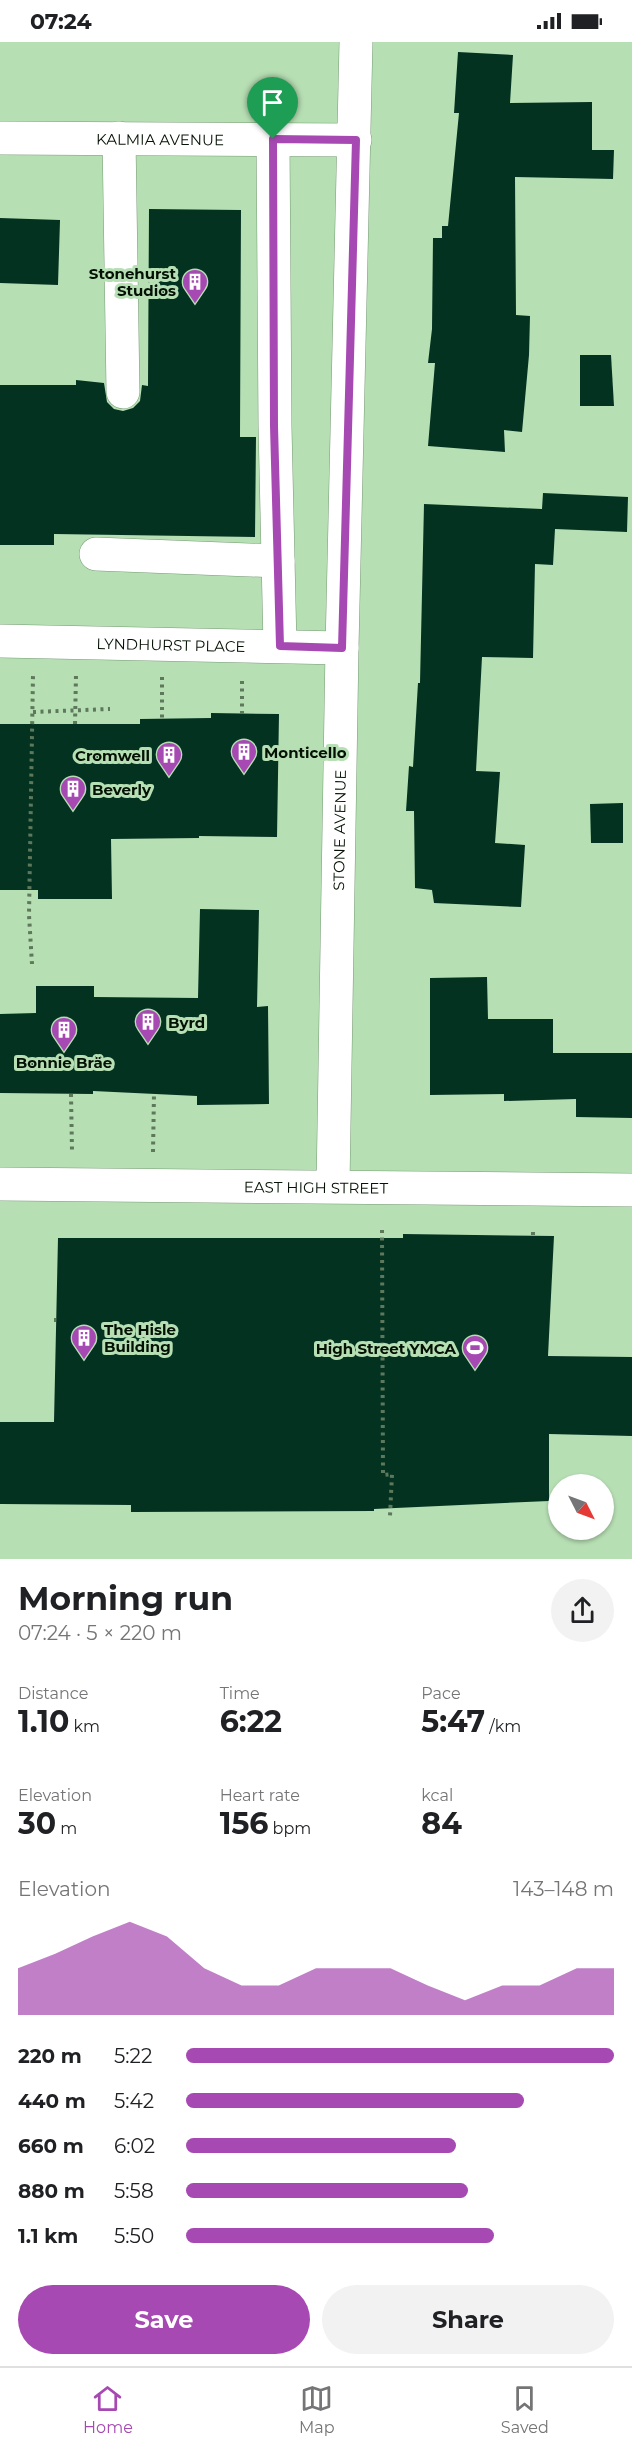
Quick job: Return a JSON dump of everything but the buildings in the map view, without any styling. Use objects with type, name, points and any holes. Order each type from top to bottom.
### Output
[{"type":"street","name":"STONE AVENUE","points":[[333,1186],[342,648],[356,140],[356,42]]},
{"type":"street","name":"KALMIA AVENUE","points":[[0,138],[356,140]]},
{"type":"street","points":[[119,138],[123,392]]},
{"type":"street","points":[[273,139],[280,646]]},
{"type":"street","points":[[96,555],[278,561]]},
{"type":"street","name":"LYNDHURST PLACE","points":[[0,641],[342,648]]},
{"type":"street","name":"EAST HIGH STREET","points":[[0,1184],[632,1190]]},
{"type":"path","points":[[32,964],[29,915],[33,671]]},
{"type":"path","points":[[75,724],[76,672]]},
{"type":"path","points":[[33,712],[110,709]]},
{"type":"path","points":[[71,1094],[72,1152]]},
{"type":"path","points":[[153,1153],[154,1094]]},
{"type":"path","points":[[382,1230],[383,1475],[392,1474],[390,1516]]},
{"type":"place","name":"Stonehurst Studios","points":[[195,305]]},
{"type":"place","name":"Monticello","points":[[244,775]]},
{"type":"place","name":"Cromwell","points":[[169,778]]},
{"type":"place","name":"Beverly","points":[[73,812]]},
{"type":"place","name":"Byrd","points":[[148,1045]]},
{"type":"place","name":"Bonnie Bräe","points":[[64,1053]]},
{"type":"place","name":"The Hisle Building","points":[[84,1361]]},
{"type":"place","name":"High Street YMCA","points":[[475,1371]]},
{"type":"route","points":[[273,139],[356,140],[342,648],[280,646],[274,426],[273,139]]}]
